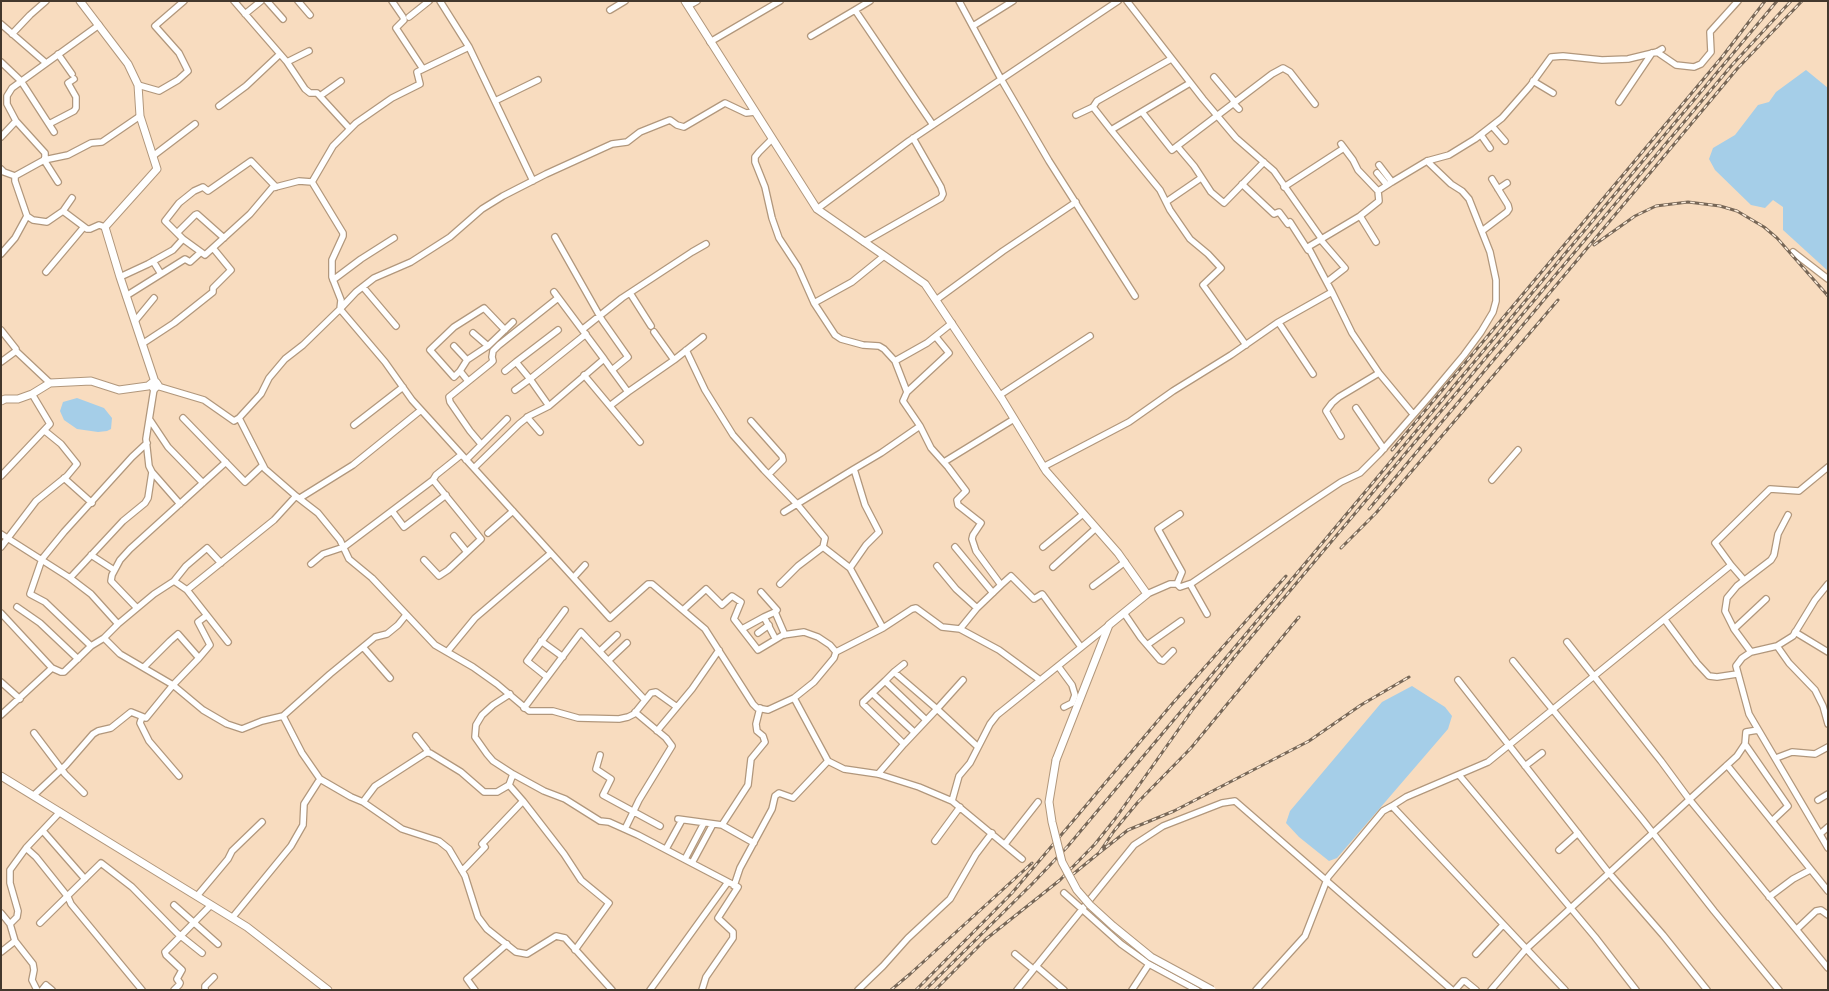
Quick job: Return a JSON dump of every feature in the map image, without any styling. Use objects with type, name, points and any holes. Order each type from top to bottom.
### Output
[{"type":"street","points":[[12,34],[30,14],[46,1]]},
{"type":"street","points":[[80,1],[128,64],[138,85],[140,116],[157,169],[106,227]]},
{"type":"street","points":[[138,85],[159,91],[178,80],[188,71],[179,53],[155,26],[184,1]]},
{"type":"street","points":[[234,1],[287,62],[305,90],[310,93],[317,93],[350,129]]},
{"type":"street","points":[[245,14],[261,1]]},
{"type":"street","points":[[267,1],[283,19]]},
{"type":"street","points":[[298,1],[310,15]]},
{"type":"street","points":[[392,1],[404,20],[396,28],[423,69]]},
{"type":"street","points":[[409,17],[429,1]]},
{"type":"street","points":[[440,1],[469,47],[533,180]]},
{"type":"street","points":[[610,10],[625,1]]},
{"type":"street","points":[[697,1],[687,4],[816,209],[926,284],[1000,395],[1043,467],[1125,562],[1147,594]]},
{"type":"street","points":[[710,42],[780,1]]},
{"type":"street","points":[[811,36],[870,1]]},
{"type":"street","points":[[959,1],[1001,79],[1135,296]]},
{"type":"street","points":[[973,26],[1013,1]]},
{"type":"street","points":[[816,209],[913,138],[1118,1]]},
{"type":"street","points":[[1127,1],[1190,84],[1236,138],[1274,171],[1320,239],[1345,268],[1327,282]]},
{"type":"street","points":[[1378,191],[1426,161],[1450,155],[1492,126],[1502,118],[1551,57],[1563,56],[1602,60],[1628,60],[1657,52],[1676,65],[1694,67],[1701,64],[1712,52],[1710,32],[1738,1]]},
{"type":"street","points":[[855,10],[933,125]]},
{"type":"street","points":[[1,24],[46,63]]},
{"type":"street","points":[[58,182],[44,160],[45,153],[16,121],[7,104],[7,96],[12,88],[21,81],[99,25]]},
{"type":"street","points":[[312,182],[333,146],[350,129],[374,109],[420,84],[417,72],[469,47]]},
{"type":"street","points":[[287,62],[309,51]]},
{"type":"street","points":[[1619,102],[1657,52]]},
{"type":"street","points":[[49,124],[74,111],[76,108],[76,97],[68,83],[73,76],[58,54]]},
{"type":"street","points":[[219,106],[246,86],[280,54]]},
{"type":"street","points":[[1076,115],[1093,107],[1097,102],[1171,59]]},
{"type":"street","points":[[1,62],[21,81],[54,132]]},
{"type":"street","points":[[1142,112],[1172,150],[1234,102],[1272,74],[1283,68],[1290,72],[1315,104]]},
{"type":"street","points":[[1214,78],[1239,110]]},
{"type":"street","points":[[495,101],[538,80]]},
{"type":"street","points":[[320,96],[341,81]]},
{"type":"street","points":[[1533,81],[1553,94]]},
{"type":"street","points":[[1111,130],[1190,84]]},
{"type":"street","points":[[1,401],[32,394],[50,383],[91,381],[119,390],[154,386],[204,400],[234,421],[239,418],[261,394],[269,378],[285,359],[303,345],[362,287],[374,278],[411,262],[443,241],[482,210],[503,196],[533,180],[612,144],[627,142],[640,132],[670,120],[677,125],[684,127],[725,103],[746,113],[755,112]]},
{"type":"street","points":[[1093,107],[1160,190],[1190,239],[1208,254],[1221,268],[1202,286],[1246,345]]},
{"type":"street","points":[[1,169],[4,172],[15,176],[44,160],[68,155],[91,143],[102,142],[140,116]]},
{"type":"street","points":[[1,137],[16,121]]},
{"type":"street","points":[[152,156],[195,124]]},
{"type":"street","points":[[1492,126],[1505,141]]},
{"type":"street","points":[[1480,135],[1490,148]]},
{"type":"street","points":[[864,242],[942,198],[943,194],[941,187],[913,138]]},
{"type":"street","points":[[772,139],[755,157],[754,162],[765,187],[772,218],[780,238],[798,267],[814,303],[835,336],[862,345],[879,346],[884,349],[895,361],[907,392]]},
{"type":"street","points":[[1177,146],[1194,166],[1211,192],[1224,203],[1264,162]]},
{"type":"street","points":[[1284,187],[1342,146],[1353,160],[1358,170],[1378,191],[1378,201],[1360,216],[1308,247],[1309,251]]},
{"type":"street","points":[[276,187],[251,161],[208,191],[203,186],[179,203],[165,221],[183,240],[205,255],[250,214],[272,188],[276,187],[299,181],[312,182]]},
{"type":"street","points":[[952,801],[959,776],[970,764],[990,724],[997,716],[1147,594],[1170,584],[1177,584],[1180,587],[1190,584],[1228,560],[1341,482],[1360,473],[1384,449],[1464,355],[1493,312],[1496,301],[1496,280],[1490,252],[1469,199],[1462,191],[1451,184],[1426,161]]},
{"type":"street","points":[[1379,165],[1390,183]]},
{"type":"street","points":[[1376,173],[1390,183]]},
{"type":"street","points":[[15,176],[15,181],[27,216],[33,220],[47,222],[63,211],[72,198]]},
{"type":"street","points":[[1166,202],[1201,178]]},
{"type":"street","points":[[1482,231],[1509,209],[1492,179]]},
{"type":"street","points":[[312,182],[343,233],[332,260],[333,280],[341,300],[340,309],[375,349],[421,410],[610,618],[648,584],[652,584],[705,629],[753,704],[768,710],[794,698],[814,682],[834,658],[836,652],[883,628],[912,609],[916,608],[942,627],[960,629],[999,650],[1040,680]]},
{"type":"street","points":[[1242,184],[1274,214],[1279,212],[1288,224],[1290,222],[1327,282],[1352,333],[1379,373],[1413,414]]},
{"type":"street","points":[[1498,189],[1507,184]]},
{"type":"street","points":[[936,300],[1003,251],[1076,202]]},
{"type":"street","points":[[63,211],[83,228],[90,230],[99,225],[106,227]]},
{"type":"street","points":[[177,233],[197,214],[224,238]]},
{"type":"street","points":[[1,254],[15,238],[27,216]]},
{"type":"street","points":[[1360,216],[1376,242]]},
{"type":"street","points":[[106,227],[154,386],[146,440],[149,466],[152,472],[180,504]]},
{"type":"street","points":[[46,272],[83,228]]},
{"type":"street","points":[[555,237],[600,316],[628,358],[612,370]]},
{"type":"street","points":[[333,280],[361,259],[394,238]]},
{"type":"street","points":[[120,277],[173,250],[183,240]]},
{"type":"street","points":[[515,390],[530,379],[600,316],[630,293],[706,244]]},
{"type":"street","points":[[142,344],[174,323],[213,292],[213,288],[231,270],[213,248]]},
{"type":"street","points":[[126,296],[185,259],[190,262],[201,252]]},
{"type":"street","points":[[1793,252],[1828,279]]},
{"type":"street","points":[[814,303],[852,282],[884,256]]},
{"type":"street","points":[[153,261],[161,274]]},
{"type":"street","points":[[362,287],[396,326]]},
{"type":"street","points":[[554,292],[628,392]]},
{"type":"street","points":[[1043,467],[1090,444],[1129,422],[1173,391],[1246,345],[1278,322],[1332,292]]},
{"type":"street","points":[[630,293],[651,326]]},
{"type":"street","points":[[134,321],[154,298]]},
{"type":"street","points":[[481,444],[470,431],[449,399],[452,394],[494,361],[492,357],[499,345],[558,298]]},
{"type":"street","points":[[505,330],[484,308],[454,326],[430,350],[454,377],[467,360],[488,346],[505,330],[513,322]]},
{"type":"street","points":[[1278,322],[1313,374]]},
{"type":"street","points":[[895,361],[936,337],[952,323]]},
{"type":"street","points":[[1,330],[16,351],[50,383]]},
{"type":"street","points":[[505,371],[558,330]]},
{"type":"street","points":[[654,332],[674,360]]},
{"type":"street","points":[[473,333],[488,346]]},
{"type":"street","points":[[1000,395],[1090,336]]},
{"type":"street","points":[[611,405],[674,360],[703,337]]},
{"type":"street","points":[[936,337],[949,353],[907,392],[903,401],[920,426],[931,448],[944,462],[966,491],[957,500],[958,505],[981,523],[973,535],[972,540],[976,551],[1001,585]]},
{"type":"street","points":[[454,346],[467,360]]},
{"type":"street","points":[[686,350],[705,390],[733,435],[797,504],[825,538],[822,547],[798,566],[780,584]]},
{"type":"street","points":[[1,362],[16,351]]},
{"type":"street","points":[[474,468],[527,417],[549,406],[604,359]]},
{"type":"street","points":[[516,362],[549,406]]},
{"type":"street","points":[[460,371],[468,381]]},
{"type":"street","points":[[1341,436],[1326,411],[1332,403],[1340,397],[1379,373]]},
{"type":"street","points":[[584,375],[611,405],[640,442]]},
{"type":"street","points":[[354,425],[403,387]]},
{"type":"street","points":[[1,476],[50,424],[32,394]]},
{"type":"street","points":[[1356,408],[1384,449]]},
{"type":"street","points":[[187,590],[274,520],[298,497],[353,465],[421,410]]},
{"type":"street","points":[[527,417],[540,432]]},
{"type":"street","points":[[183,418],[245,482],[263,465]]},
{"type":"street","points":[[239,418],[263,465],[271,474],[318,513],[344,547],[349,559],[372,578],[435,645],[473,667],[510,694],[524,708],[535,712],[557,712],[578,718],[619,719],[628,717],[635,712],[651,693],[656,692],[678,707]]},
{"type":"street","points":[[466,460],[507,419]]},
{"type":"street","points":[[944,462],[1014,419]]},
{"type":"street","points":[[150,420],[168,447],[203,483]]},
{"type":"street","points":[[751,421],[782,456],[783,460],[769,474]]},
{"type":"street","points":[[784,512],[881,453],[920,426]]},
{"type":"street","points":[[1,547],[36,502],[64,478],[77,464],[61,444],[45,431]]},
{"type":"street","points":[[90,646],[45,602],[30,594],[42,559],[64,532],[92,503],[132,457],[147,443]]},
{"type":"street","points":[[1492,480],[1518,450]]},
{"type":"street","points":[[311,564],[324,554],[344,547],[433,480],[436,475],[461,455]]},
{"type":"street","points":[[137,608],[111,582],[114,570],[120,560],[130,549],[226,462]]},
{"type":"street","points":[[1744,580],[1714,543],[1770,489],[1799,491],[1828,467]]},
{"type":"street","points":[[850,568],[866,545],[879,532],[866,505],[854,469]]},
{"type":"street","points":[[70,578],[91,554],[128,517],[146,502],[152,472]]},
{"type":"street","points":[[64,478],[92,503]]},
{"type":"street","points":[[424,560],[439,576],[480,542],[481,539],[433,480]]},
{"type":"street","points":[[392,511],[404,527],[446,495]]},
{"type":"street","points":[[488,533],[513,511]]},
{"type":"street","points":[[1043,547],[1083,514]]},
{"type":"street","points":[[1177,584],[1182,572],[1158,530],[1160,527],[1180,514]]},
{"type":"street","points":[[1751,652],[1734,628],[1725,611],[1727,598],[1737,586],[1771,560],[1774,555],[1778,534],[1788,515]]},
{"type":"street","points":[[1053,567],[1096,528]]},
{"type":"street","points":[[1,534],[8,537],[80,584],[118,624]]},
{"type":"street","points":[[454,536],[467,552]]},
{"type":"street","points":[[822,547],[850,568],[883,628]]},
{"type":"street","points":[[954,547],[993,593]]},
{"type":"street","points":[[1,613],[52,668],[64,672],[90,646],[104,638],[137,608],[174,581],[186,566],[207,548],[221,563]]},
{"type":"street","points":[[447,652],[475,618],[551,553]]},
{"type":"street","points":[[91,554],[114,570]]},
{"type":"street","points":[[1093,586],[1125,562]]},
{"type":"street","points":[[1256,990],[1305,936],[1326,880],[1383,811],[1406,796],[1488,762],[1665,620],[1731,564]]},
{"type":"street","points":[[574,577],[585,565]]},
{"type":"street","points":[[937,566],[956,589],[977,608]]},
{"type":"street","points":[[960,629],[977,608],[1011,576],[1034,599],[1042,594],[1043,595],[1081,647]]},
{"type":"street","points":[[174,581],[187,590],[228,642]]},
{"type":"street","points":[[1190,584],[1207,614]]},
{"type":"street","points":[[1828,584],[1815,600],[1793,636],[1777,646],[1751,652],[1742,658],[1736,666],[1749,714],[1828,848]]},
{"type":"street","points":[[683,610],[706,589],[722,605],[732,596],[741,602],[734,619],[758,650],[775,638],[804,632],[818,637],[830,645],[836,652]]},
{"type":"street","points":[[761,592],[777,610],[775,612],[785,635]]},
{"type":"street","points":[[1734,628],[1766,599]]},
{"type":"street","points":[[17,607],[40,623],[78,659]]},
{"type":"street","points":[[547,678],[527,660],[565,610]]},
{"type":"street","points":[[742,628],[775,612]]},
{"type":"street","points":[[1124,613],[1161,661],[1173,651]]},
{"type":"street","points":[[104,638],[120,654],[172,685],[203,710],[227,724],[242,728],[283,716],[315,686],[362,647],[375,637],[387,634],[398,625],[406,615]]},
{"type":"street","points":[[34,796],[62,769],[93,734],[98,731],[111,728],[131,712],[146,718],[172,685],[210,645],[198,622],[206,616]]},
{"type":"street","points":[[764,617],[775,638]]},
{"type":"street","points":[[1665,620],[1697,663],[1709,676],[1717,677],[1737,674]]},
{"type":"street","points":[[1147,644],[1181,621]]},
{"type":"street","points":[[758,632],[769,625]]},
{"type":"street","points":[[1109,625],[1056,760],[1052,778],[1049,802],[1052,822],[1062,862],[1077,890],[1090,905],[1113,926],[1151,957],[1212,990]]},
{"type":"street","points":[[524,708],[581,632],[645,700]]},
{"type":"street","points":[[1795,632],[1828,652]]},
{"type":"street","points":[[144,667],[178,634],[199,658]]},
{"type":"street","points":[[600,651],[617,635]]},
{"type":"street","points":[[541,641],[563,657]]},
{"type":"street","points":[[1567,642],[1662,761],[1689,799],[1828,968]]},
{"type":"street","points":[[609,660],[627,643]]},
{"type":"street","points":[[1777,646],[1789,663],[1815,690],[1823,706],[1828,724]]},
{"type":"street","points":[[362,647],[390,678]]},
{"type":"street","points":[[657,731],[692,689],[719,650]]},
{"type":"street","points":[[1513,661],[1779,990]]},
{"type":"street","points":[[904,664],[863,702],[863,704],[904,744]]},
{"type":"street","points":[[1058,666],[1072,685],[1075,695],[1072,704],[1064,707]]},
{"type":"street","points":[[2,712],[20,699],[52,668]]},
{"type":"street","points":[[894,672],[978,747]]},
{"type":"street","points":[[878,774],[914,732],[964,680]]},
{"type":"street","points":[[1458,680],[1608,873],[1663,935],[1707,990]]},
{"type":"street","points":[[885,681],[926,720]]},
{"type":"street","points":[[1,682],[20,699]]},
{"type":"street","points":[[872,693],[914,732]]},
{"type":"street","points":[[510,694],[493,705],[482,715],[476,725],[475,737],[486,754],[493,761],[544,791],[565,799],[600,821],[609,822],[625,829],[738,887],[718,918],[732,932],[733,938],[706,977],[702,990]]},
{"type":"street","points":[[794,698],[828,761],[844,769],[878,774],[919,787],[952,801],[1022,859]]},
{"type":"street","points":[[722,825],[748,785],[751,759],[765,742],[757,731],[756,724],[760,708]]},
{"type":"street","points":[[625,829],[672,746],[635,712]]},
{"type":"street","points":[[283,716],[302,754],[320,779],[351,797],[363,802],[402,829],[439,841],[449,849],[465,876],[478,917],[487,929],[516,952],[527,954],[556,936],[565,938],[612,990]]},
{"type":"street","points":[[142,717],[140,723],[149,741],[179,776]]},
{"type":"street","points":[[1491,990],[1526,949],[1737,756],[1745,744],[1746,732],[1758,730]]},
{"type":"street","points":[[34,733],[65,774],[84,793]]},
{"type":"street","points":[[416,736],[427,750],[427,754]]},
{"type":"street","points":[[1745,744],[1788,806],[1772,821]]},
{"type":"street","points":[[1776,758],[1792,752],[1815,754],[1828,747]]},
{"type":"street","points":[[363,802],[375,786],[430,753],[456,769],[484,792],[497,792],[509,785],[513,774]]},
{"type":"street","points":[[1525,766],[1542,753]]},
{"type":"street","points":[[600,755],[596,769],[612,779],[603,794],[660,826]]},
{"type":"street","points":[[734,886],[740,868],[772,809],[775,796],[779,793],[793,798],[828,761]]},
{"type":"street","points":[[1727,765],[1828,891]]},
{"type":"street","points":[[1459,775],[1571,908],[1636,990]]},
{"type":"street","points":[[1,776],[232,918],[328,990]]},
{"type":"street","points":[[232,918],[291,846],[303,825],[304,804],[320,779]]},
{"type":"street","points":[[509,785],[523,800],[564,854],[581,880],[609,903],[575,950]]},
{"type":"street","points":[[1818,800],[1828,794]]},
{"type":"street","points":[[462,871],[485,847],[482,844],[523,800]]},
{"type":"street","points":[[1017,990],[1082,907],[1134,845],[1145,836],[1169,824],[1222,803],[1235,801],[1452,990]]},
{"type":"street","points":[[1005,844],[1038,802]]},
{"type":"street","points":[[1392,806],[1565,990]]},
{"type":"street","points":[[935,841],[960,807]]},
{"type":"street","points":[[10,924],[18,915],[10,884],[10,870],[26,848],[60,812]]},
{"type":"street","points":[[666,849],[680,820],[722,825],[754,843]]},
{"type":"street","points":[[197,896],[232,851],[262,822]]},
{"type":"street","points":[[684,859],[704,823]]},
{"type":"street","points":[[692,863],[713,824]]},
{"type":"street","points":[[1820,834],[1828,827]]},
{"type":"street","points":[[43,831],[85,879]]},
{"type":"street","points":[[858,990],[883,966],[908,938],[950,899],[976,854],[992,833]]},
{"type":"street","points":[[1559,850],[1578,834]]},
{"type":"street","points":[[26,848],[36,857],[68,897],[71,904],[140,989]]},
{"type":"street","points":[[40,923],[101,863],[132,887],[177,933],[202,953]]},
{"type":"street","points":[[1769,897],[1793,879],[1810,870]]},
{"type":"street","points":[[650,990],[728,882]]},
{"type":"street","points":[[1064,893],[1082,907],[1121,944],[1149,964],[1197,990]]},
{"type":"street","points":[[174,905],[218,944]]},
{"type":"street","points":[[174,990],[180,983],[177,979],[182,970],[165,954],[211,905]]},
{"type":"street","points":[[1797,929],[1816,911],[1821,910],[1828,915]]},
{"type":"street","points":[[1,913],[10,924],[15,940],[33,964],[34,970],[32,980],[37,990]]},
{"type":"street","points":[[1476,954],[1503,925]]},
{"type":"street","points":[[1,952],[15,940]]},
{"type":"street","points":[[475,990],[467,978],[507,944]]},
{"type":"street","points":[[1015,954],[1064,990]]},
{"type":"street","points":[[1132,990],[1149,964]]},
{"type":"street","points":[[205,990],[205,986],[214,976]]},
{"type":"street","points":[[1455,990],[1465,981],[1476,990]]},
{"type":"street","points":[[42,990],[46,985],[52,990]]},
{"type":"water","points":[[1806,70],[1828,88],[1828,271],[1783,230],[1783,207],[1773,200],[1765,208],[1751,205],[1715,170],[1709,159],[1713,148],[1735,135],[1758,105],[1769,102],[1776,92]]},
{"type":"water","points":[[77,398],[104,408],[112,418],[111,429],[98,432],[77,429],[64,420],[60,411],[63,402]]},
{"type":"water","points":[[1412,686],[1445,707],[1452,716],[1448,729],[1337,858],[1329,861],[1299,837],[1286,823],[1290,811],[1382,702]]},
{"type":"railway","points":[[1392,450],[1722,57],[1765,1]]},
{"type":"railway","points":[[925,990],[1033,883],[1068,846],[1777,1]]},
{"type":"railway","points":[[935,990],[986,939],[1060,880],[1095,844],[1115,819],[1193,709],[1236,655],[1732,65],[1791,1]]},
{"type":"railway","points":[[1369,509],[1737,69],[1802,1]]},
{"type":"railway","points":[[1594,245],[1635,216],[1656,206],[1688,202],[1720,206],[1737,211],[1764,227],[1777,238],[1828,296]]},
{"type":"railway","points":[[1341,548],[1376,513],[1558,300]]},
{"type":"railway","points":[[916,990],[1012,893],[1172,704],[1286,576]]},
{"type":"railway","points":[[1072,875],[1099,853],[1114,831],[1138,802],[1191,748],[1299,617]]},
{"type":"railway","points":[[1099,853],[1128,830],[1174,811],[1309,741],[1361,705],[1409,677]]},
{"type":"railway","points":[[891,990],[1032,863]]}]
